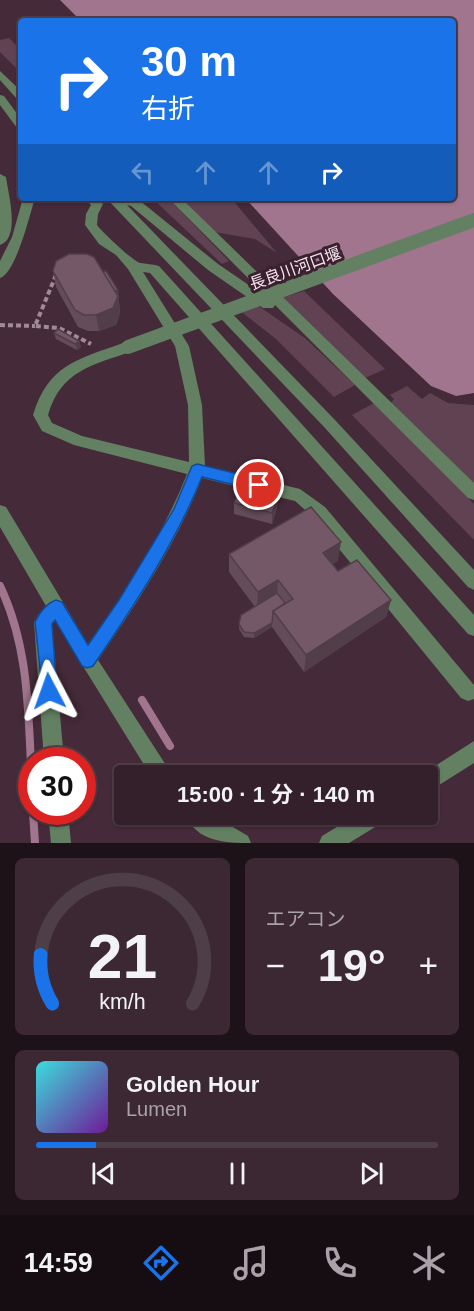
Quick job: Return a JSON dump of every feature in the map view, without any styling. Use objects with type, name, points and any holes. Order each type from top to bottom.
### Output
[{"type":"street","points":[[0,74],[18,94]]},
{"type":"street","points":[[0,98],[18,123]]},
{"type":"street","points":[[0,241],[7,221],[1,186]]},
{"type":"street","points":[[1,270],[18,237],[28,201]]},
{"type":"street","points":[[87,660],[125,606],[181,511],[197,470],[195,405],[182,346],[133,266],[120,252],[103,241],[91,225],[94,201]]},
{"type":"street","points":[[116,201],[330,424],[474,582]]},
{"type":"street","points":[[126,201],[135,203],[213,267],[313,336]]},
{"type":"street","points":[[177,201],[474,493]]},
{"type":"street","name":"長良川河口堰","points":[[468,692],[312,506],[300,496],[79,441],[47,427],[40,415],[49,385],[71,369],[474,220]]},
{"type":"street","points":[[133,266],[154,269],[474,628]]},
{"type":"street","points":[[0,512],[87,660],[156,765]]},
{"type":"street","points":[[53,747],[43,622],[56,607]]},
{"type":"street","points":[[438,775],[474,751]]},
{"type":"street","points":[[59,825],[61,843]]},
{"type":"street","points":[[207,825],[241,843]]},
{"type":"street","points":[[329,843],[359,825]]},
{"type":"path","points":[[35,326],[52,279],[62,271]]},
{"type":"path","points":[[0,326],[59,328],[110,353]]},
{"type":"shaded area","points":[[60,0],[474,0],[474,393],[456,396],[431,386],[333,294],[248,201],[456,201],[456,18],[78,18]]},
{"type":"shaded area","points":[[9,38],[18,47],[18,70],[0,52],[0,40]]},
{"type":"shaded area","points":[[155,201],[171,201],[229,261],[222,264]]},
{"type":"shaded area","points":[[184,201],[234,201],[277,253],[255,239],[214,232]]},
{"type":"shaded area","points":[[304,291],[385,369],[365,378],[281,298]]},
{"type":"shaded area","points":[[254,303],[305,338],[355,385],[334,397],[276,339],[239,310]]},
{"type":"shaded area","points":[[407,386],[422,399],[430,393],[448,403],[474,405],[474,486],[390,404],[394,399],[390,395]]},
{"type":"shaded area","points":[[374,403],[474,504],[474,540],[352,415]]},
{"type":"building","points":[[69,254],[87,254],[94,257],[118,296],[113,308],[96,315],[84,315],[75,310],[53,271],[56,261]]},
{"type":"building","points":[[106,271],[118,290],[115,291],[103,272]]},
{"type":"building","points":[[58,329],[79,341],[75,344],[54,333]]},
{"type":"building","points":[[240,487],[278,497],[272,513],[234,503]]},
{"type":"building","points":[[311,507],[341,542],[323,553],[338,571],[357,560],[391,600],[306,655],[273,611],[293,599],[278,580],[258,592],[229,554]]},
{"type":"building","points":[[277,593],[285,603],[273,611],[272,623],[254,633],[244,632],[239,624],[241,615]]},
{"type":"waterway","points":[[0,586],[10,610],[22,658],[30,747]]},
{"type":"waterway","points":[[142,700],[170,746]]},
{"type":"waterway","points":[[34,825],[35,843]]},
{"type":"route","points":[[49,691],[43,622],[56,607],[87,660],[125,606],[181,511],[197,470],[259,485]]}]
